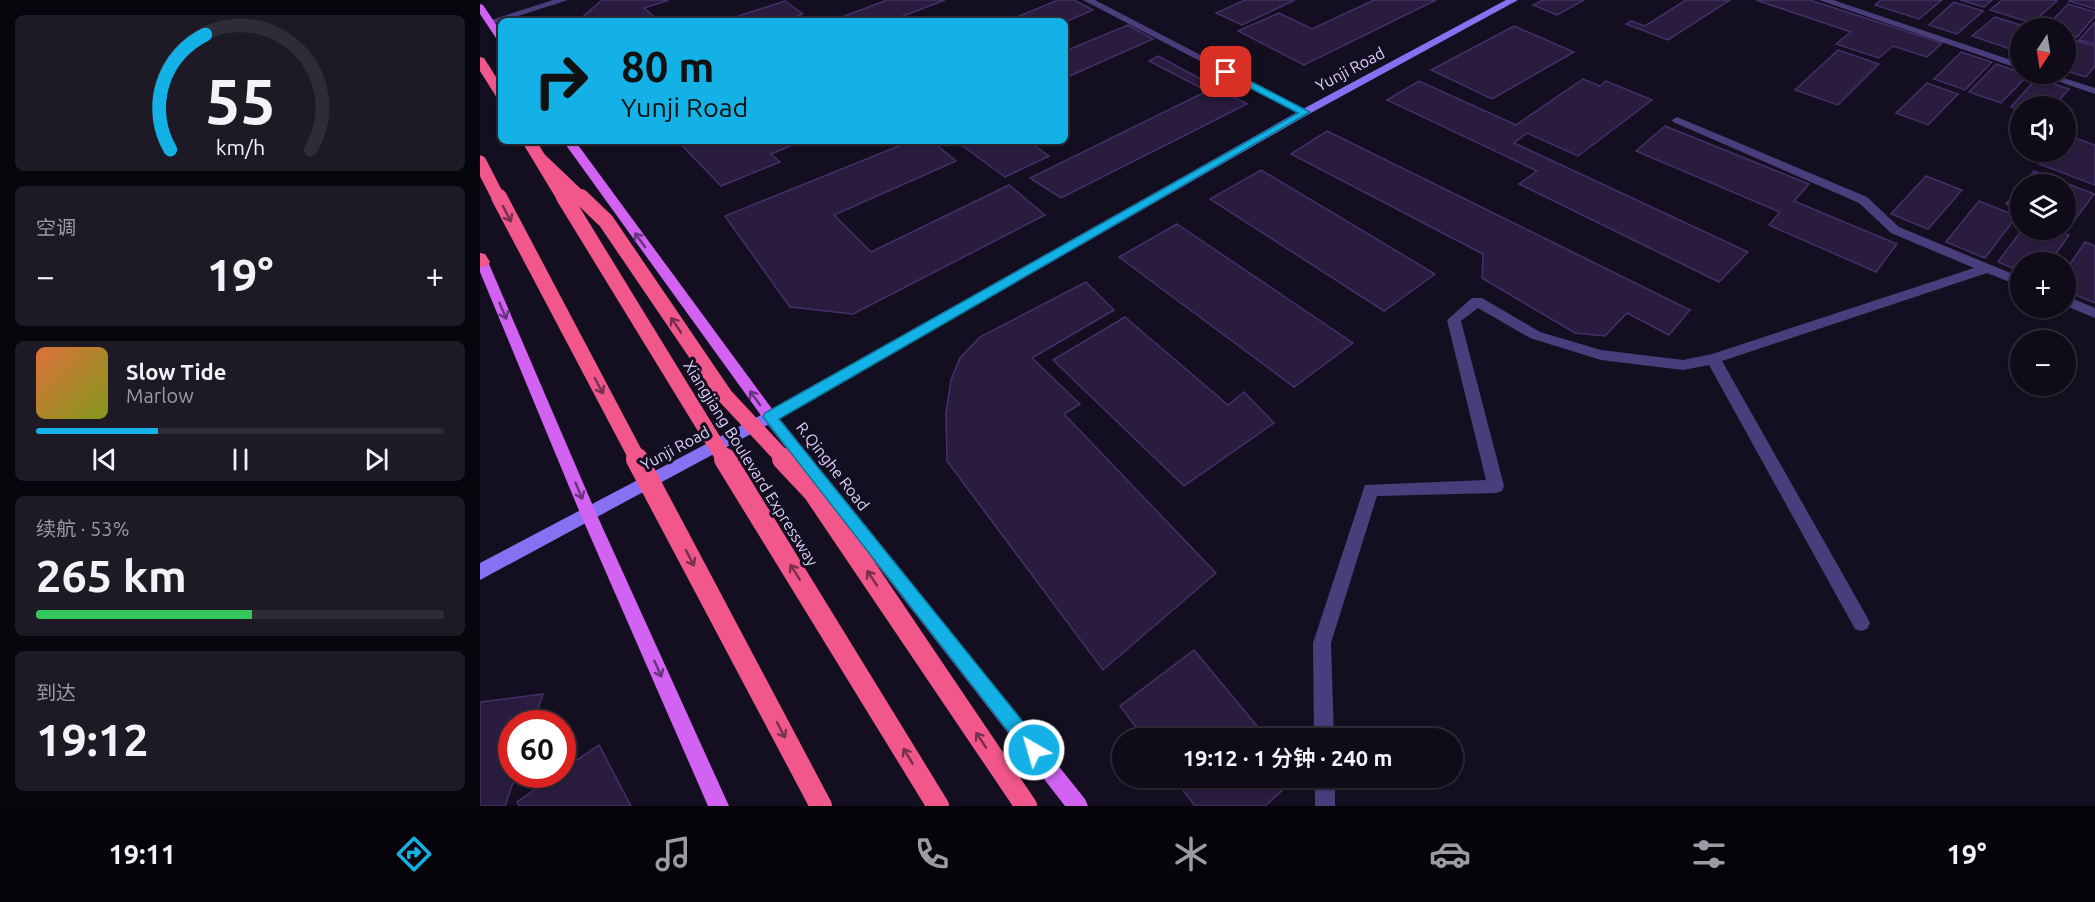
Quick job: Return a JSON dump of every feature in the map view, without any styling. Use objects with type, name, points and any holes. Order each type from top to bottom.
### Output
[{"type":"highway","points":[[480,62],[498,90]]},
{"type":"highway","name":"Xiangjiang Boulevard Expressway","points":[[531,144],[938,806]]},
{"type":"highway","points":[[541,160],[606,221],[725,396],[814,492],[1026,806]]},
{"type":"highway","points":[[480,162],[821,806]]},
{"type":"main road","points":[[480,7],[498,34]]},
{"type":"main road","name":"R.Qinghe Road","points":[[571,144],[770,417],[1078,806]]},
{"type":"main road","points":[[481,259],[588,513],[719,806]]},
{"type":"street","points":[[503,18],[563,0]]},
{"type":"street","points":[[1088,0],[1305,112]]},
{"type":"street","name":"Yunji Road","points":[[480,572],[770,417],[1305,112],[1513,0]]},
{"type":"street","points":[[1824,0],[2010,63]]},
{"type":"street","points":[[490,22],[498,20]]},
{"type":"street","points":[[2071,84],[2095,92]]},
{"type":"street","points":[[1677,120],[1863,200],[1895,230],[2010,278]]},
{"type":"street","points":[[1324,728],[1322,643],[1371,490],[1496,486],[1454,320],[1477,301],[1535,335],[1601,355],[1683,365],[1713,359],[1988,268]]},
{"type":"street","points":[[2076,305],[2095,313]]},
{"type":"street","points":[[1713,359],[1861,623]]},
{"type":"street","points":[[1324,788],[1325,806]]},
{"type":"building","points":[[602,0],[669,0],[644,8],[656,18],[581,18]]},
{"type":"building","points":[[887,0],[945,0],[898,18],[848,18],[845,16]]},
{"type":"building","points":[[1058,0],[1074,0],[1093,10],[1068,21],[1068,18],[1014,18]]},
{"type":"building","points":[[1245,0],[1295,0],[1242,25],[1216,13]]},
{"type":"building","points":[[1374,0],[1436,0],[1304,65],[1238,31],[1279,13],[1312,29]]},
{"type":"building","points":[[1543,0],[1584,0],[1557,15],[1533,5]]},
{"type":"building","points":[[1686,0],[1730,0],[1668,40],[1626,24],[1631,21],[1645,26]]},
{"type":"building","points":[[1756,0],[1810,0],[1942,43],[1927,57],[1893,46],[1879,58],[1836,44],[1851,32]]},
{"type":"building","points":[[1881,0],[1942,0],[1919,19],[1875,5]]},
{"type":"building","points":[[1960,0],[1992,0],[1984,7]]},
{"type":"building","points":[[2002,0],[2057,1],[2038,18],[2016,18],[1990,10]]},
{"type":"building","points":[[2095,0],[2095,9],[2069,1]]},
{"type":"building","points":[[785,1],[803,14],[792,18],[732,18]]},
{"type":"building","points":[[1954,2],[1983,11],[1957,34],[1929,25]]},
{"type":"building","points":[[2068,4],[2095,12],[2095,16],[2077,37],[2076,18],[2055,18]]},
{"type":"building","points":[[1995,17],[2010,22],[2010,49],[1972,36]]},
{"type":"building","points":[[2095,22],[2095,44],[2079,40]]},
{"type":"building","points":[[1128,25],[1153,39],[1068,77],[1068,50]]},
{"type":"building","points":[[1514,26],[1574,52],[1492,99],[1431,70]]},
{"type":"building","points":[[2076,42],[2095,46],[2095,66],[2086,77],[2076,74]]},
{"type":"building","points":[[1838,50],[1879,64],[1838,105],[1795,90]]},
{"type":"building","points":[[1961,52],[1992,62],[1965,90],[1934,79]]},
{"type":"building","points":[[1158,56],[1247,104],[1061,198],[1030,178],[1207,91],[1149,61]]},
{"type":"building","points":[[1996,64],[2010,69],[2010,84],[2019,84],[2001,103],[1969,92]]},
{"type":"building","points":[[1583,79],[1600,86],[1606,81],[1652,100],[1578,156],[1527,133],[1514,143],[1748,252],[1719,282],[1519,184],[1537,171],[1387,100],[1419,81],[1516,125]]},
{"type":"building","points":[[1927,83],[1958,94],[1928,125],[1896,113]]},
{"type":"building","points":[[2032,84],[2054,84],[2069,89],[2063,96],[2021,96]]},
{"type":"building","points":[[1665,126],[1809,184],[1794,201],[1897,244],[1876,272],[1769,225],[1780,212],[1636,151]]},
{"type":"building","points":[[1327,131],[1690,310],[1669,335],[1627,313],[1605,336],[1575,333],[1482,278],[1483,254],[1291,154]]},
{"type":"building","points":[[2076,138],[2095,145],[2095,185],[2076,178],[2076,174],[2066,174],[2039,164],[2041,162],[2076,162]]},
{"type":"building","points":[[681,144],[795,144],[771,154],[780,162],[721,186]]},
{"type":"building","points":[[904,144],[936,144],[956,161],[834,215],[871,252],[1009,185],[1045,215],[853,314],[790,307],[725,216]]},
{"type":"building","points":[[960,144],[1032,144],[1049,156],[1005,177]]},
{"type":"building","points":[[1261,170],[1435,274],[1384,311],[1210,199]]},
{"type":"building","points":[[1926,176],[1962,190],[1928,229],[1891,214]]},
{"type":"building","points":[[2076,187],[2094,194],[2076,218]]},
{"type":"building","points":[[1979,201],[2010,213],[2010,225],[1985,258],[1946,242]]},
{"type":"building","points":[[1177,224],[1353,343],[1294,387],[1119,257]]},
{"type":"building","points":[[2014,240],[2065,240],[2057,252],[2010,252],[2010,267],[1998,262]]},
{"type":"building","points":[[2085,242],[2095,246],[2095,303],[2076,295],[2076,255]]},
{"type":"building","points":[[1086,282],[1114,310],[1032,358],[1080,404],[1064,414],[1216,573],[1103,670],[947,461],[946,413],[951,380],[960,358],[980,337]]},
{"type":"building","points":[[1125,317],[1228,405],[1244,392],[1274,423],[1184,486],[1053,360]]},
{"type":"building","points":[[1194,650],[1259,728],[1136,728],[1120,706]]},
{"type":"building","points":[[543,694],[537,710],[498,710],[498,788],[511,788],[505,806],[480,806],[480,702]]},
{"type":"building","points":[[599,745],[631,806],[519,806],[517,802],[537,788],[576,788],[576,761]]},
{"type":"building","points":[[1181,788],[1285,788],[1265,806],[1195,806]]},
{"type":"route","points":[[1034,750],[770,417],[1305,112],[1226,72]]}]
